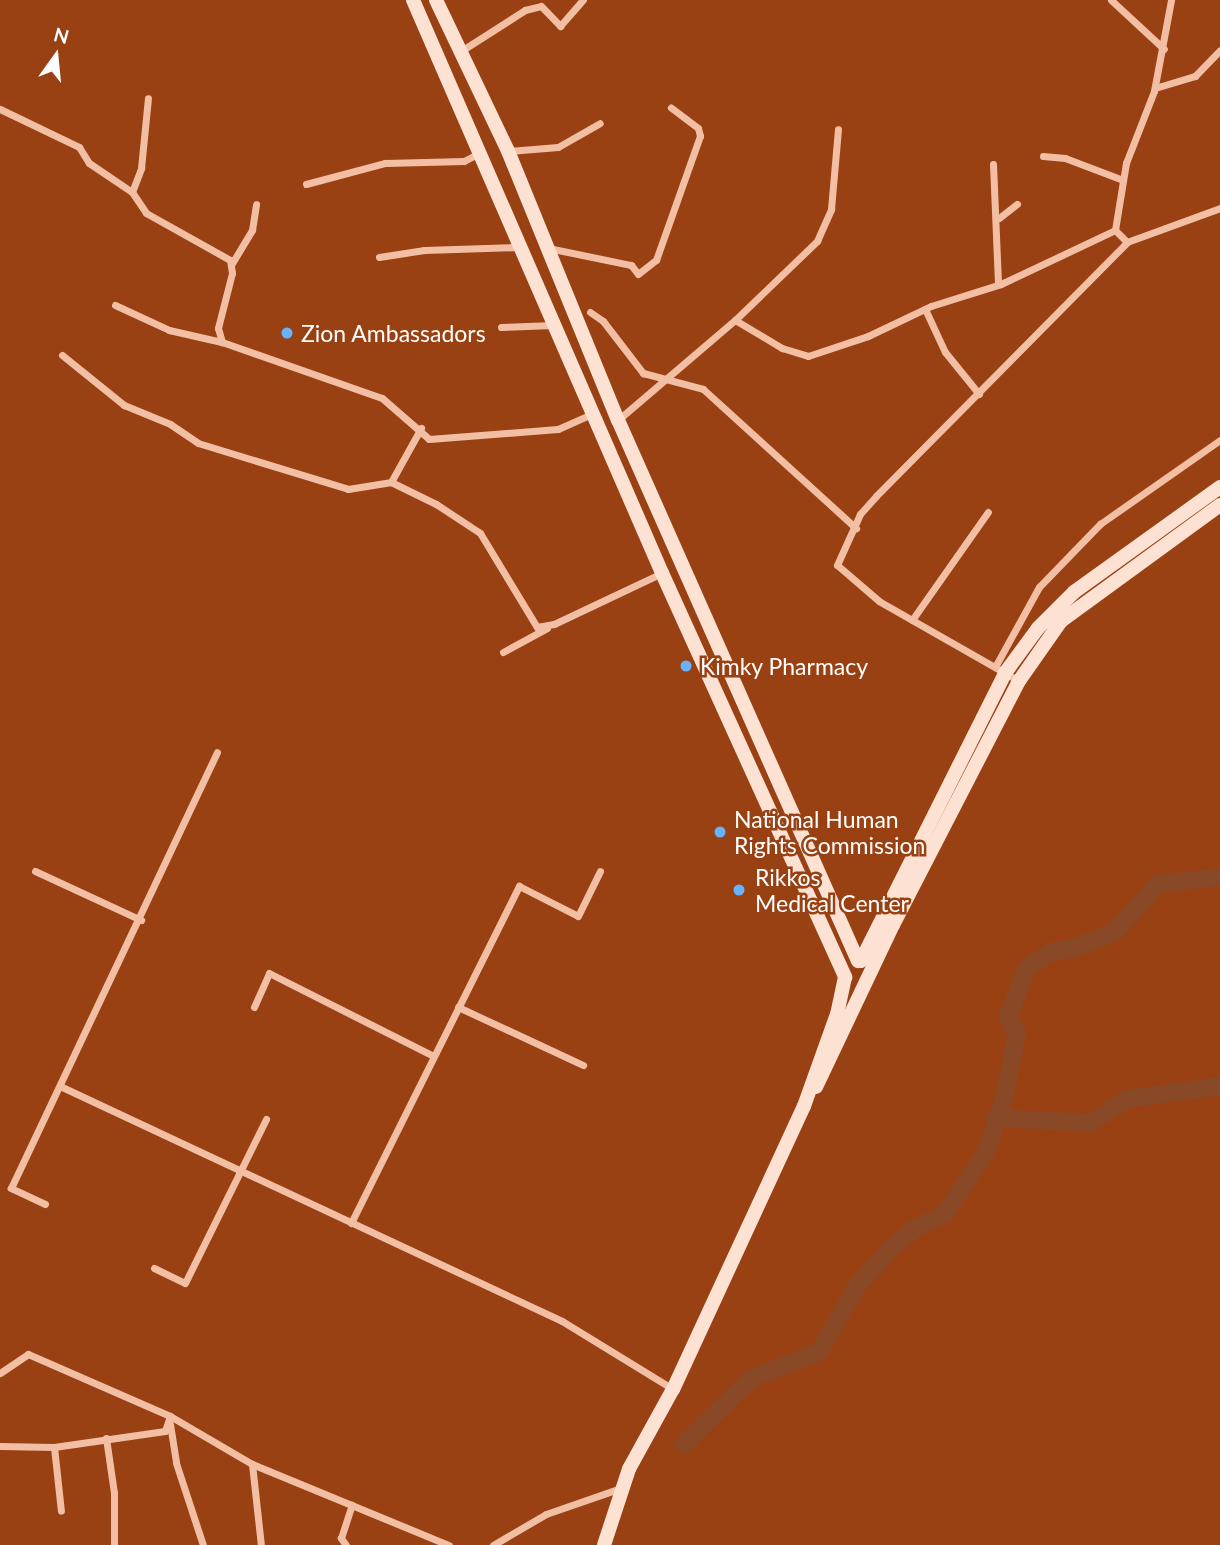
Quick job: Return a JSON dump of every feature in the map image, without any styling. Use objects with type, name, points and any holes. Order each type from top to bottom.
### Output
[{"type":"main road","points":[[413,0],[482,152],[518,247],[594,413],[662,573],[845,977],[856,988],[870,981]]},
{"type":"main road","points":[[436,0],[508,151],[618,420],[859,961],[870,967],[870,981]]},
{"type":"main road","points":[[604,1545],[621,1488],[673,1389],[804,1106],[837,1014],[847,966],[859,961],[1000,670],[1074,592],[1220,487]]},
{"type":"main road","points":[[804,1106],[825,1074],[870,981],[893,925],[1019,681],[1061,621],[1220,505]]},
{"type":"street","points":[[460,52],[525,10],[541,6],[560,26],[583,0]]},
{"type":"street","points":[[1111,0],[1164,49]]},
{"type":"street","points":[[1115,230],[1123,180],[1155,88],[1171,0]]},
{"type":"street","points":[[1155,88],[1195,76],[1220,50]]},
{"type":"street","points":[[132,192],[141,168],[148,98]]},
{"type":"street","points":[[548,248],[631,265],[638,274],[656,260],[700,136],[698,128],[671,108]]},
{"type":"street","points":[[0,109],[79,147],[89,163],[132,192],[146,213],[222,253],[231,265]]},
{"type":"street","points":[[508,151],[558,147],[600,123]]},
{"type":"street","points":[[618,420],[800,261],[822,232],[831,209],[838,129]]},
{"type":"street","points":[[306,184],[385,163],[464,161],[482,152]]},
{"type":"street","points":[[1043,156],[1065,158],[1123,180]]},
{"type":"street","points":[[993,164],[999,218],[998,284]]},
{"type":"street","points":[[222,342],[218,328],[231,265],[252,230],[256,204]]},
{"type":"street","points":[[999,218],[1017,204]]},
{"type":"street","points":[[1019,681],[879,601],[837,565],[876,496],[1127,242],[1220,208]]},
{"type":"street","points":[[1115,230],[1127,242]]},
{"type":"street","points":[[735,320],[782,348],[808,356],[868,336],[925,309],[998,284],[1115,230]]},
{"type":"street","points":[[379,257],[424,250],[518,247]]},
{"type":"street","points":[[115,305],[169,330],[222,342],[382,398],[421,428],[429,439],[558,429],[594,413]]},
{"type":"street","points":[[925,309],[945,352],[979,394]]},
{"type":"street","points":[[590,312],[603,321],[643,373],[664,382],[703,389],[856,528]]},
{"type":"street","points":[[501,327],[553,325]]},
{"type":"street","points":[[62,355],[124,405],[170,424],[198,443],[348,489],[391,482],[480,533],[537,627],[554,624]]},
{"type":"street","points":[[391,482],[421,428]]},
{"type":"street","points":[[1000,670],[1039,587],[1100,524],[1220,440]]},
{"type":"street","points":[[912,620],[988,512]]},
{"type":"street","points":[[503,652],[554,624],[662,573]]},
{"type":"street","points":[[45,1205],[11,1188],[141,920],[217,752]]},
{"type":"street","points":[[351,1223],[519,886],[578,916],[600,871]]},
{"type":"street","points":[[35,872],[141,920]]},
{"type":"street","points":[[254,1007],[269,973],[433,1056]]},
{"type":"street","points":[[458,1007],[583,1066]]},
{"type":"street","points":[[62,1087],[562,1321],[673,1389]]},
{"type":"street","points":[[154,1268],[185,1283],[266,1119]]},
{"type":"street","points":[[0,1373],[28,1354],[170,1416],[252,1464],[449,1545]]},
{"type":"street","points":[[0,1446],[54,1447],[165,1431],[170,1416]]},
{"type":"street","points":[[170,1416],[173,1450],[203,1545]]},
{"type":"street","points":[[106,1438],[114,1493],[114,1545]]},
{"type":"street","points":[[54,1447],[61,1511]]},
{"type":"street","points":[[252,1464],[261,1545]]},
{"type":"street","points":[[493,1545],[547,1514],[621,1488]]},
{"type":"street","points":[[346,1545],[341,1538],[352,1505]]},
{"type":"waterway","points":[[684,1444],[752,1378],[819,1352],[857,1286],[893,1246],[917,1227],[945,1214],[987,1150],[1004,1099],[1017,1033],[1008,1018],[1026,969],[1050,952],[1074,948],[1115,932],[1157,884],[1220,877]]},
{"type":"waterway","points":[[995,1118],[1090,1123],[1127,1099],[1220,1086]]},
{"type":"place","name":"Zion Ambassadors","points":[[287,333]]},
{"type":"place","name":"Kimky Pharmacy","points":[[686,666]]},
{"type":"place","name":"National Human Rights Commission","points":[[720,832]]},
{"type":"place","name":"Rikkos Medical Center","points":[[739,890]]}]
